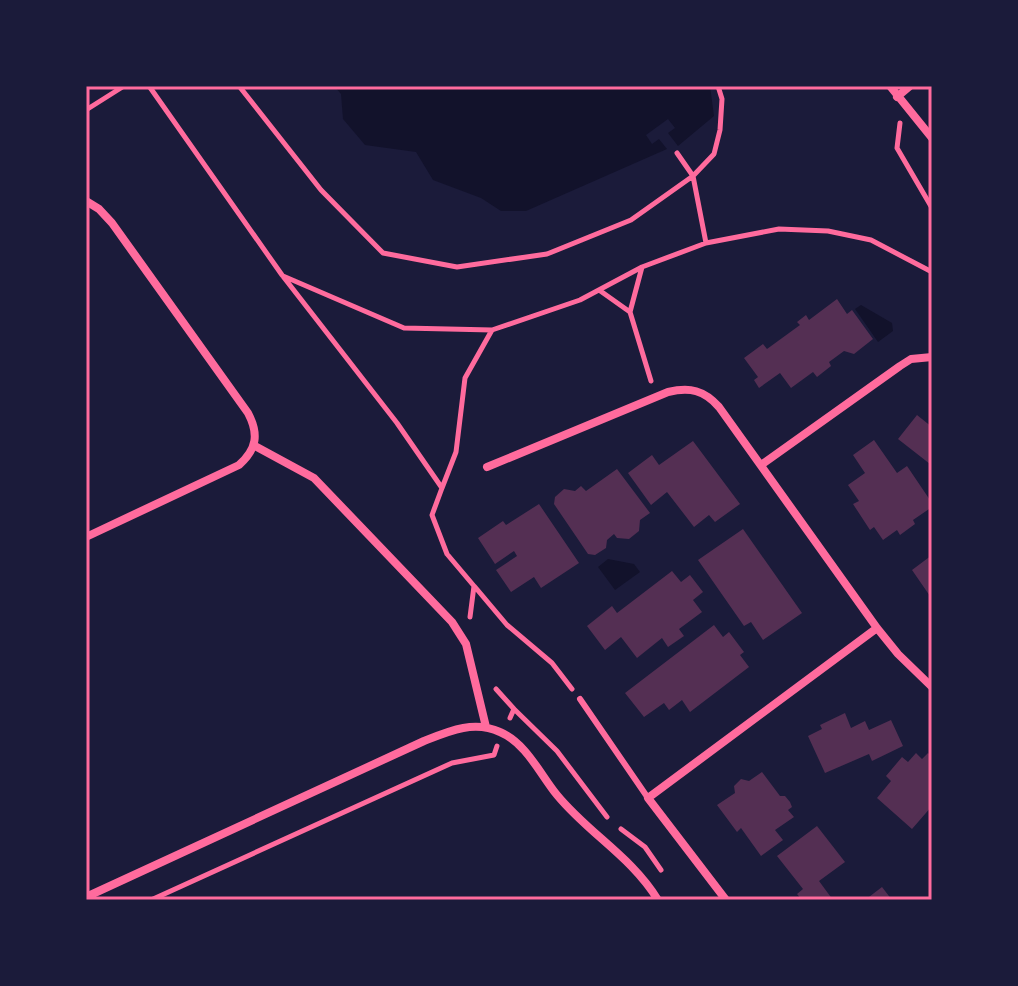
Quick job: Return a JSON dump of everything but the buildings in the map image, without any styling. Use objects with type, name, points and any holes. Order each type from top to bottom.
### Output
[{"type":"street","points":[[890,86],[932,138]]},
{"type":"street","points":[[897,97],[910,86]]},
{"type":"street","points":[[86,201],[112,223],[248,413],[256,436],[250,456],[239,465],[86,537]]},
{"type":"street","points":[[761,465],[911,359],[932,357]]},
{"type":"street","points":[[487,467],[656,397],[681,389],[702,392],[719,407],[877,628],[932,687]]},
{"type":"street","points":[[255,446],[298,467],[323,486],[452,622],[466,644],[486,727]]},
{"type":"street","points":[[726,900],[648,798],[877,628]]},
{"type":"street","points":[[86,897],[448,731],[486,727],[502,733],[522,748],[573,814],[631,863],[658,900]]},
{"type":"lane","points":[[580,699],[648,798]]},
{"type":"path","points":[[86,110],[124,86]]},
{"type":"path","points":[[149,86],[282,275],[397,423],[442,488]]},
{"type":"path","points":[[239,86],[321,190],[383,253],[457,267],[547,254],[631,220],[693,176],[714,154],[720,130],[722,99],[718,86]]},
{"type":"path","points":[[912,116],[899,125],[897,148],[932,208]]},
{"type":"path","points":[[677,153],[693,176],[706,243]]},
{"type":"path","points":[[282,275],[404,328],[492,330],[580,300],[642,267],[706,243],[779,229],[828,231],[871,240],[932,272]]},
{"type":"path","points":[[642,267],[630,312],[656,397]]},
{"type":"path","points":[[599,290],[630,312]]},
{"type":"path","points":[[492,330],[465,378],[456,452],[432,515],[447,554],[507,625],[552,663],[580,699]]},
{"type":"path","points":[[472,630],[469,609],[474,586]]},
{"type":"path","points":[[488,680],[557,751],[611,822],[645,847],[665,877]]},
{"type":"path","points":[[151,900],[452,763],[494,755],[514,709]]},
{"type":"shaded area","points":[[334,86],[710,86],[714,116],[678,146],[668,133],[675,128],[668,119],[646,135],[652,144],[659,139],[667,149],[526,211],[501,211],[481,198],[433,180],[416,152],[365,145],[343,119],[341,94]]},
{"type":"shaded area","points":[[861,305],[892,323],[893,331],[878,342],[855,309]]},
{"type":"shaded area","points":[[608,559],[634,564],[640,572],[615,590],[598,567]]}]
